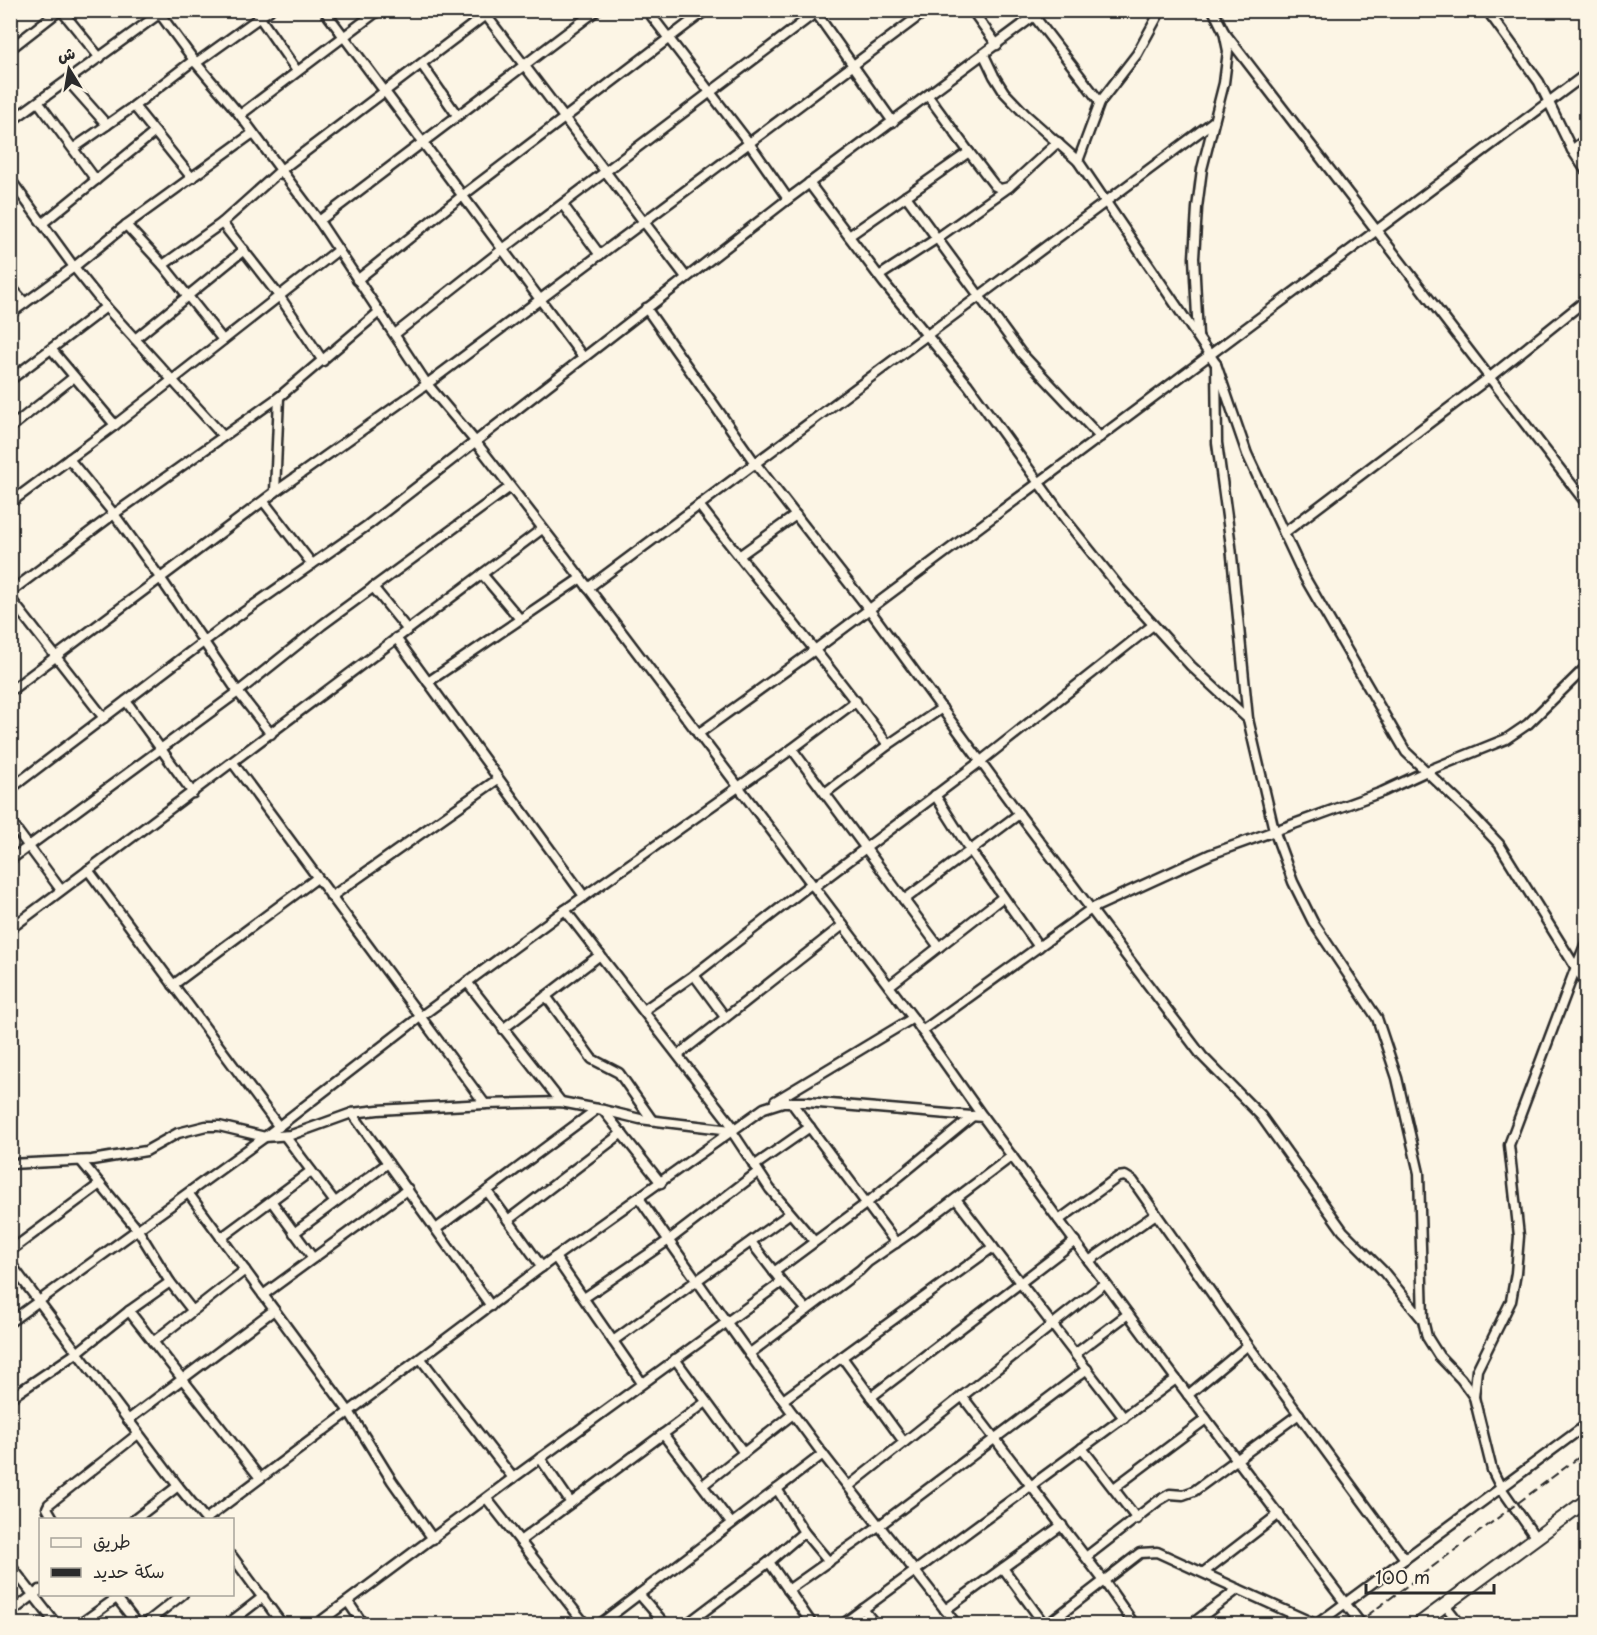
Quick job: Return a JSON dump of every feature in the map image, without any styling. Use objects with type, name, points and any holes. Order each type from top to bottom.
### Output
[{"type":"street","points":[[10,49],[60,10],[100,58]]},
{"type":"street","points":[[74,148],[270,10]]},
{"type":"street","points":[[324,10],[583,357]]},
{"type":"street","points":[[240,115],[379,10]]},
{"type":"street","points":[[319,221],[597,10]]},
{"type":"street","points":[[647,10],[749,143],[788,199]]},
{"type":"street","points":[[357,280],[462,196],[706,10]]},
{"type":"street","points":[[10,691],[275,492],[427,384],[644,223],[927,10]]},
{"type":"street","points":[[972,10],[997,45]]},
{"type":"street","points":[[1078,161],[1100,102],[1137,54],[1161,10]]},
{"type":"street","points":[[1213,10],[1224,32],[1587,503]]},
{"type":"street","points":[[1501,10],[1489,14],[1539,82],[1572,150],[1587,171]]},
{"type":"street","points":[[10,122],[100,58],[160,11],[195,62],[240,115],[319,221],[427,384],[475,441],[581,578],[813,885],[913,1018],[1176,1379],[1361,1624]]},
{"type":"street","points":[[395,334],[816,11],[893,122]]},
{"type":"street","points":[[163,265],[222,223],[281,170],[422,65],[487,12],[605,173],[686,277]]},
{"type":"street","points":[[10,789],[203,642],[368,525],[788,199],[1038,13],[1100,102]]},
{"type":"street","points":[[260,18],[297,71]]},
{"type":"street","points":[[1198,339],[1194,258],[1197,208],[1202,169],[1224,82],[1228,51],[1224,32]]},
{"type":"street","points":[[984,55],[1004,92],[1078,161],[1216,364],[1247,454],[1305,578],[1407,752],[1499,844],[1587,984]]},
{"type":"street","points":[[422,65],[457,115]]},
{"type":"street","points":[[699,734],[1587,74]]},
{"type":"street","points":[[68,81],[107,125]]},
{"type":"street","points":[[928,96],[995,186],[1001,189],[1009,187]]},
{"type":"street","points":[[39,103],[96,180]]},
{"type":"street","points":[[134,106],[192,178]]},
{"type":"street","points":[[588,588],[1215,121]]},
{"type":"street","points":[[43,223],[155,132]]},
{"type":"street","points":[[10,314],[126,225],[253,133]]},
{"type":"street","points":[[1572,150],[1587,140]]},
{"type":"street","points":[[879,276],[1009,187],[1058,142]]},
{"type":"street","points":[[849,236],[969,152]]},
{"type":"street","points":[[10,178],[106,307],[223,436]]},
{"type":"street","points":[[809,183],[879,276],[928,335],[1120,588],[1191,666],[1248,719]]},
{"type":"street","points":[[10,198],[19,191]]},
{"type":"street","points":[[906,196],[1021,353],[1100,437]]},
{"type":"street","points":[[563,205],[600,255]]},
{"type":"street","points":[[222,223],[280,297],[323,361]]},
{"type":"street","points":[[126,225],[163,265],[223,340]]},
{"type":"street","points":[[135,339],[243,250]]},
{"type":"street","points":[[10,503],[115,425],[338,250]]},
{"type":"street","points":[[10,286],[25,303]]},
{"type":"street","points":[[1284,533],[1490,377],[1587,300]]},
{"type":"street","points":[[10,380],[106,307]]},
{"type":"street","points":[[646,308],[755,463],[869,609],[1019,814],[1202,1056],[1261,1116],[1343,1232],[1383,1271],[1423,1320]]},
{"type":"street","points":[[10,592],[114,514],[279,397],[379,312]]},
{"type":"street","points":[[52,350],[115,425]]},
{"type":"street","points":[[1216,364],[1217,443],[1231,546],[1248,719],[1274,830],[1293,882],[1313,922],[1377,1018],[1397,1078],[1419,1173],[1423,1320],[1427,1337],[1439,1356],[1474,1397]]},
{"type":"street","points":[[12,425],[74,377]]},
{"type":"street","points":[[275,492],[279,397]]},
{"type":"street","points":[[69,459],[114,514],[238,692],[271,734]]},
{"type":"street","points":[[10,860],[510,487]]},
{"type":"street","points":[[264,502],[312,564]]},
{"type":"street","points":[[699,505],[816,649],[888,745]]},
{"type":"street","points":[[739,556],[796,515]]},
{"type":"street","points":[[10,929],[542,529]]},
{"type":"street","points":[[482,574],[520,619]]},
{"type":"street","points":[[428,682],[581,578]]},
{"type":"street","points":[[373,587],[407,629]]},
{"type":"street","points":[[10,598],[104,718]]},
{"type":"street","points":[[644,1010],[981,761],[1153,625]]},
{"type":"street","points":[[396,638],[584,896]]},
{"type":"street","points":[[922,1031],[1091,909],[1211,854],[1382,792],[1506,739],[1528,724],[1587,667]]},
{"type":"street","points":[[126,701],[193,793]]},
{"type":"street","points":[[10,1322],[189,1194],[420,1017],[584,896],[856,701]]},
{"type":"street","points":[[825,793],[888,745],[942,708]]},
{"type":"street","points":[[792,749],[939,947]]},
{"type":"street","points":[[233,763],[485,1104]]},
{"type":"street","points":[[331,897],[498,779]]},
{"type":"street","points":[[935,795],[970,850],[1039,947]]},
{"type":"street","points":[[904,900],[1019,814]]},
{"type":"street","points":[[10,821],[61,890]]},
{"type":"street","points":[[88,870],[279,1127]]},
{"type":"street","points":[[173,986],[317,878]]},
{"type":"street","points":[[889,986],[1003,897]]},
{"type":"street","points":[[565,910],[644,1010],[733,1129],[756,1169],[789,1214],[814,1241]]},
{"type":"street","points":[[678,1055],[843,925]]},
{"type":"street","points":[[1536,1538],[1501,1488],[1492,1470],[1474,1397],[1477,1370],[1511,1301],[1516,1274],[1518,1236],[1509,1144],[1587,943]]},
{"type":"street","points":[[503,1029],[600,955]]},
{"type":"street","points":[[694,975],[725,1017]]},
{"type":"street","points":[[467,982],[561,1102]]},
{"type":"street","points":[[546,996],[592,1059],[620,1074],[652,1120]]},
{"type":"street","points":[[207,1518],[555,1257],[661,1183],[733,1129],[913,1018]]},
{"type":"street","points":[[10,1164],[81,1161],[146,1151],[178,1133],[206,1126],[219,1126],[265,1137],[285,1136],[313,1129],[352,1113],[485,1104],[561,1102],[652,1120],[733,1129]]},
{"type":"street","points":[[764,1108],[791,1102],[983,1117]]},
{"type":"street","points":[[791,1102],[896,1243]]},
{"type":"street","points":[[600,1109],[661,1183]]},
{"type":"street","points":[[436,1229],[600,1109]]},
{"type":"street","points":[[352,1113],[491,1306]]},
{"type":"street","points":[[774,1272],[867,1203],[973,1116]]},
{"type":"street","points":[[584,1298],[669,1240],[810,1127]]},
{"type":"street","points":[[508,1220],[622,1133]]},
{"type":"street","points":[[285,1136],[334,1201]]},
{"type":"street","points":[[749,1354],[868,1262],[1012,1156]]},
{"type":"street","points":[[81,1161],[138,1230],[170,1282],[192,1310]]},
{"type":"street","points":[[294,1233],[388,1163]]},
{"type":"street","points":[[221,1238],[311,1171]]},
{"type":"street","points":[[1059,1220],[1118,1177],[1125,1176],[1133,1180],[1248,1345],[1405,1559]]},
{"type":"street","points":[[10,1251],[100,1184]]},
{"type":"street","points":[[263,1295],[408,1189]]},
{"type":"street","points":[[487,1191],[542,1267]]},
{"type":"street","points":[[189,1194],[350,1413],[392,1481],[432,1539]]},
{"type":"street","points":[[639,1198],[725,1323],[823,1454],[956,1624]]},
{"type":"street","points":[[956,1199],[1124,1418]]},
{"type":"street","points":[[272,1202],[313,1258]]},
{"type":"street","points":[[613,1341],[789,1214]]},
{"type":"street","points":[[1089,1261],[1156,1214]]},
{"type":"street","points":[[872,1397],[1075,1241]]},
{"type":"street","points":[[752,1242],[782,1282],[807,1310]]},
{"type":"street","points":[[783,1400],[993,1248]]},
{"type":"street","points":[[555,1257],[642,1383]]},
{"type":"street","points":[[10,1263],[138,1434],[205,1518]]},
{"type":"street","points":[[153,1342],[245,1270]]},
{"type":"street","points":[[10,1398],[78,1352],[170,1282]]},
{"type":"street","points":[[317,1624],[782,1282]]},
{"type":"street","points":[[849,1486],[1105,1283]]},
{"type":"street","points":[[128,1420],[274,1310]]},
{"type":"street","points":[[129,1311],[260,1478]]},
{"type":"street","points":[[1075,1354],[1128,1314]]},
{"type":"street","points":[[1188,1395],[1248,1345]]},
{"type":"street","points":[[842,1357],[904,1442]]},
{"type":"street","points":[[421,1359],[513,1478]]},
{"type":"street","points":[[675,1359],[744,1453]]},
{"type":"street","points":[[788,1590],[880,1525],[1086,1369]]},
{"type":"street","points":[[843,1624],[1176,1379]]},
{"type":"street","points":[[962,1396],[1062,1525],[1133,1624]]},
{"type":"street","points":[[520,1541],[706,1402]]},
{"type":"street","points":[[703,1485],[793,1414]]},
{"type":"street","points":[[1086,1557],[1170,1494],[1194,1491],[1299,1414]]},
{"type":"street","points":[[1114,1488],[1206,1419]]},
{"type":"street","points":[[1003,1568],[1046,1624],[1146,1552],[1157,1552],[1316,1624],[1587,1425]]},
{"type":"street","points":[[53,1518],[47,1508],[49,1504],[138,1434]]},
{"type":"street","points":[[663,1434],[731,1523]]},
{"type":"street","points":[[1083,1448],[1137,1519]]},
{"type":"street","points":[[600,1624],[823,1454]]},
{"type":"street","points":[[540,1458],[571,1503]]},
{"type":"street","points":[[137,1518],[178,1486]]},
{"type":"street","points":[[777,1489],[804,1532],[829,1562]]},
{"type":"street","points":[[487,1499],[585,1624]]},
{"type":"street","points":[[1419,1624],[1587,1501]]},
{"type":"street","points":[[1203,1572],[1279,1514]]},
{"type":"street","points":[[945,1610],[1062,1525]]},
{"type":"street","points":[[687,1624],[769,1562],[804,1532]]},
{"type":"street","points":[[234,1559],[282,1624]]},
{"type":"street","points":[[769,1562],[812,1624]]},
{"type":"street","points":[[10,1565],[38,1592],[10,1613]]},
{"type":"street","points":[[1192,1624],[1238,1589]]},
{"type":"street","points":[[639,1594],[664,1624]]},
{"type":"street","points":[[40,1596],[56,1624]]},
{"type":"street","points":[[80,1624],[119,1596],[137,1624]]},
{"type":"street","points":[[145,1624],[181,1596]]},
{"type":"street","points":[[228,1624],[263,1597]]},
{"type":"street","points":[[348,1602],[363,1624]]},
{"type":"street","points":[[1445,1605],[1460,1624]]},
{"type":"street","points":[[863,1609],[875,1624]]},
{"type":"railway","points":[[1356,1624],[1586,1452]]}]
